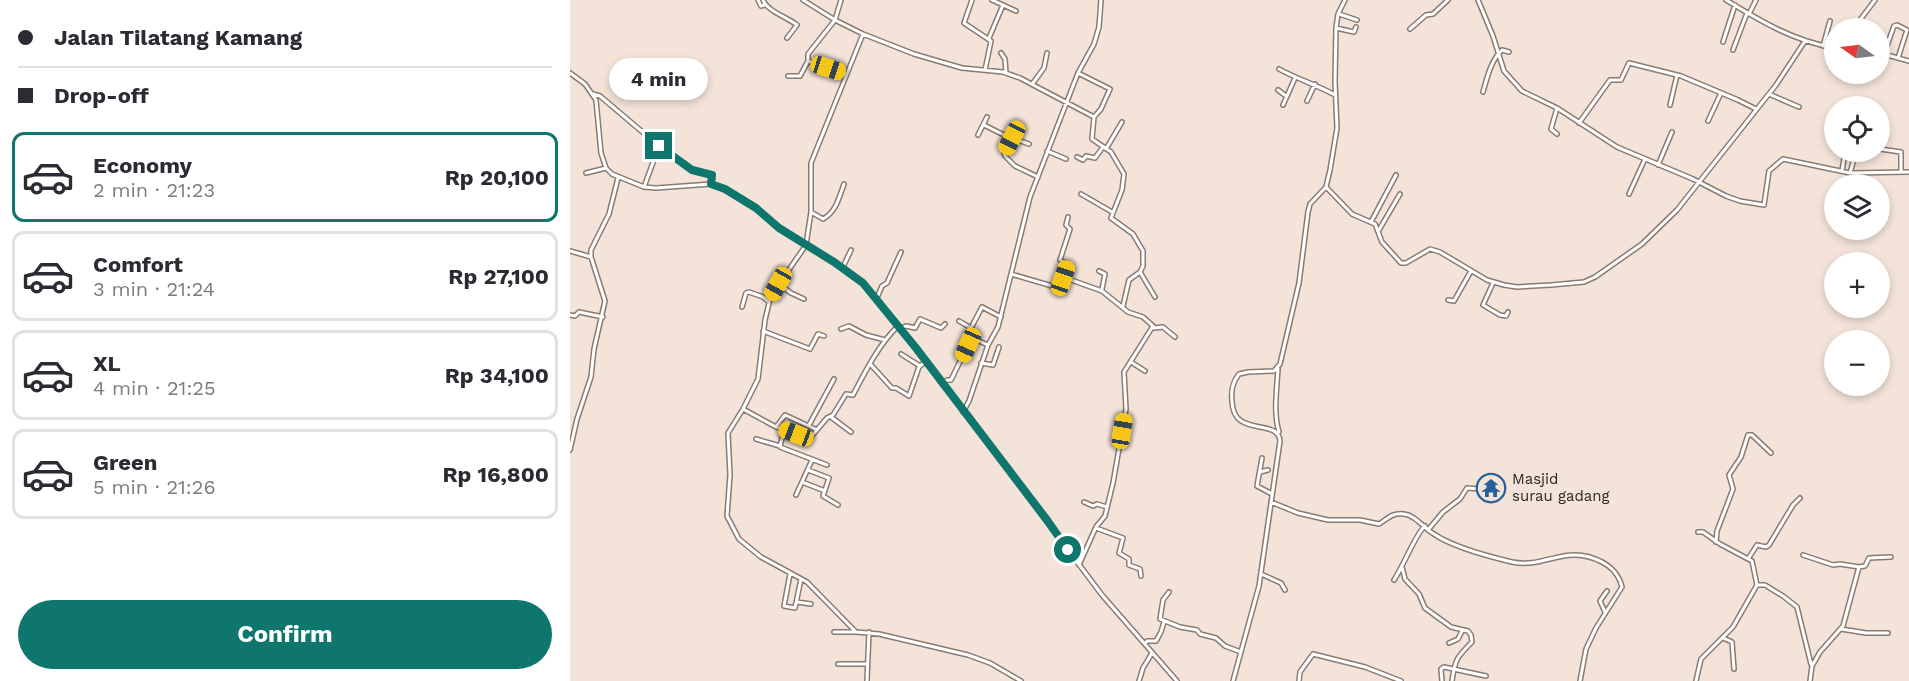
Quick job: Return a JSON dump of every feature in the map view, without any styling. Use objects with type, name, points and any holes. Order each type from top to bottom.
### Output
[{"type":"street","points":[[758,0],[761,6],[765,5],[797,25],[787,38]]},
{"type":"street","points":[[763,0],[765,5]]},
{"type":"street","points":[[803,0],[863,34],[914,54],[962,68],[1006,73],[1033,83],[1094,117]]},
{"type":"street","points":[[788,76],[800,76],[808,61],[808,54],[836,20],[841,0]]},
{"type":"street","points":[[972,0],[964,23],[989,38],[991,43],[985,70]]},
{"type":"street","points":[[992,0],[1016,11]]},
{"type":"street","points":[[963,412],[988,345],[997,330],[1017,258],[1023,222],[1047,151],[1078,73],[1095,42],[1099,27],[1101,0]]},
{"type":"street","points":[[1233,681],[1261,574],[1279,450],[1275,399],[1278,368],[1299,283],[1310,204],[1326,187],[1336,132],[1336,28],[1338,14],[1345,0]]},
{"type":"street","points":[[1410,29],[1426,15],[1432,15],[1448,0]]},
{"type":"street","points":[[1726,0],[1782,32],[1805,41],[1823,45],[1824,42]]},
{"type":"street","points":[[1733,50],[1756,0]]},
{"type":"street","points":[[1862,18],[1875,0]]},
{"type":"street","points":[[1480,2],[1504,71],[1519,89],[1557,108],[1617,147],[1731,198],[1762,205],[1765,203],[1766,180],[1769,171],[1776,162],[1783,159],[1850,173],[1909,172]]},
{"type":"street","points":[[989,38],[1004,5]]},
{"type":"street","points":[[1723,42],[1735,6]]},
{"type":"street","points":[[1338,14],[1357,20]]},
{"type":"street","points":[[1890,35],[1897,24],[1907,30],[1898,58]]},
{"type":"street","points":[[1336,28],[1354,32],[1356,27]]},
{"type":"street","points":[[856,632],[802,579],[761,557],[739,539],[727,516],[730,476],[727,435],[758,379],[763,331],[769,302],[778,284],[807,245],[811,212],[810,165],[863,34]]},
{"type":"street","points":[[1326,187],[1352,214],[1371,222],[1379,230],[1382,242],[1401,263],[1429,249],[1440,252],[1493,283],[1517,287],[1584,282],[1623,259],[1677,210],[1769,93],[1805,41]]},
{"type":"street","points":[[1483,93],[1492,64],[1498,54],[1502,50],[1509,52]]},
{"type":"street","points":[[1001,53],[1005,59],[1006,73]]},
{"type":"street","points":[[1033,83],[1044,68],[1047,53]]},
{"type":"street","points":[[1890,56],[1909,61]]},
{"type":"street","points":[[808,61],[846,74]]},
{"type":"street","points":[[1579,123],[1610,80],[1621,80],[1629,63],[1677,75],[1756,109]]},
{"type":"street","points":[[1279,69],[1335,95]]},
{"type":"street","points":[[570,73],[585,84],[593,94],[598,110],[601,153],[606,168],[618,178],[644,187],[711,184],[725,189],[756,208],[773,224],[843,267],[863,283],[1047,520],[1102,595],[1177,681]]},
{"type":"street","points":[[1078,73],[1110,89],[1101,109],[1094,117],[1092,139],[1111,152],[1124,174],[1122,190],[1112,212],[1112,219],[1131,232],[1142,247],[1144,260],[1140,272],[1129,280],[1123,306]]},
{"type":"street","points":[[1670,105],[1677,75]]},
{"type":"street","points":[[1283,105],[1295,78]]},
{"type":"street","points":[[1307,101],[1315,84]]},
{"type":"street","points":[[1278,90],[1287,96]]},
{"type":"street","points":[[1708,121],[1721,93]]},
{"type":"street","points":[[1769,93],[1799,107]]},
{"type":"street","points":[[593,94],[600,96],[659,146],[692,170],[712,175],[711,184]]},
{"type":"street","points":[[1557,108],[1551,129],[1557,134]]},
{"type":"street","points":[[978,135],[987,117]]},
{"type":"street","points":[[1077,157],[1083,160],[1086,156],[1095,158],[1122,122]]},
{"type":"street","points":[[984,124],[1029,144]]},
{"type":"street","points":[[1658,165],[1672,132]]},
{"type":"street","points":[[1012,138],[1004,153],[1005,156],[1015,166],[1038,177]]},
{"type":"street","points":[[644,187],[659,146]]},
{"type":"street","points":[[1890,150],[1901,152],[1901,172]]},
{"type":"street","points":[[1047,151],[1066,159]]},
{"type":"street","points":[[1629,194],[1645,159]]},
{"type":"street","points":[[1842,171],[1843,162]]},
{"type":"street","points":[[1850,173],[1853,162]]},
{"type":"street","points":[[586,173],[606,168]]},
{"type":"street","points":[[1371,222],[1396,175]]},
{"type":"street","points":[[570,450],[577,419],[591,377],[594,351],[603,317],[604,295],[591,257],[591,250],[609,214],[618,178]]},
{"type":"street","points":[[811,212],[823,219],[829,216],[835,208],[844,184]]},
{"type":"street","points":[[1081,194],[1112,212]]},
{"type":"street","points":[[1379,230],[1400,194]]},
{"type":"street","points":[[1011,274],[1058,288],[1067,264],[1060,260],[1070,229],[1066,225],[1068,217]]},
{"type":"street","points":[[843,267],[852,250]]},
{"type":"street","points":[[570,251],[591,257]]},
{"type":"street","points":[[876,300],[882,286],[887,283],[901,252]]},
{"type":"street","points":[[1448,300],[1454,301],[1471,271]]},
{"type":"street","points":[[1099,272],[1105,274],[1102,291]]},
{"type":"street","points":[[1140,272],[1155,297]]},
{"type":"street","points":[[1063,278],[1102,291],[1128,312],[1150,322],[1154,328]]},
{"type":"street","points":[[1493,283],[1483,304],[1500,315],[1506,316],[1508,312]]},
{"type":"street","points":[[778,284],[804,299]]},
{"type":"street","points":[[742,307],[746,293],[749,292],[769,302]]},
{"type":"street","points":[[959,321],[971,328],[982,307],[1001,317]]},
{"type":"street","points":[[570,315],[575,316],[579,312],[603,317]]},
{"type":"street","points":[[742,409],[776,427],[809,438],[828,417],[831,417],[846,394],[853,395],[859,381],[885,340],[899,328],[906,326],[915,328],[920,319],[941,328],[945,324]]},
{"type":"street","points":[[841,328],[849,326],[866,335],[885,340]]},
{"type":"street","points":[[1079,565],[1095,528],[1105,516],[1113,483],[1126,409],[1124,375],[1154,328],[1163,327],[1175,337]]},
{"type":"street","points":[[763,331],[810,350],[818,334],[824,336]]},
{"type":"street","points":[[970,337],[988,345]]},
{"type":"street","points":[[943,385],[947,380],[951,380],[968,345]]},
{"type":"street","points":[[981,363],[993,365],[999,346]]},
{"type":"street","points":[[900,354],[920,366]]},
{"type":"street","points":[[871,365],[892,388],[908,396],[920,366],[925,362]]},
{"type":"street","points":[[1131,362],[1145,371]]},
{"type":"street","points":[[1278,368],[1268,372],[1239,374],[1233,385],[1232,403],[1234,416],[1239,421],[1262,429],[1275,430],[1279,434]]},
{"type":"street","points":[[808,425],[834,379]]},
{"type":"street","points":[[776,427],[784,414],[817,430]]},
{"type":"street","points":[[831,417],[851,432]]},
{"type":"street","points":[[780,446],[784,429]]},
{"type":"street","points":[[1716,542],[1717,531],[1733,488],[1729,475],[1741,458],[1748,435],[1752,435],[1771,453]]},
{"type":"street","points":[[756,439],[827,465]]},
{"type":"street","points":[[1262,458],[1257,487],[1272,494]]},
{"type":"street","points":[[796,495],[812,460]]},
{"type":"street","points":[[808,470],[829,478],[823,497],[838,505]]},
{"type":"street","points":[[1260,472],[1268,470]]},
{"type":"street","points":[[802,482],[825,491]]},
{"type":"street","points":[[1428,530],[1469,487],[1480,489],[1485,499]]},
{"type":"street","points":[[1748,559],[1757,545],[1766,547],[1769,545],[1793,505],[1800,498]]},
{"type":"street","points":[[1084,502],[1107,507]]},
{"type":"street","points":[[1271,502],[1299,513],[1333,521],[1360,520],[1379,524],[1387,517],[1401,513],[1412,516],[1428,530],[1459,546],[1513,562],[1573,554],[1600,561],[1614,570],[1622,587],[1605,612],[1584,653],[1580,681]]},
{"type":"street","points":[[1395,580],[1419,532],[1425,526]]},
{"type":"street","points":[[1095,528],[1123,538],[1119,553],[1128,558],[1129,565],[1140,569],[1141,576]]},
{"type":"street","points":[[1696,681],[1701,659],[1733,627],[1757,585],[1754,563],[1703,532],[1698,532]]},
{"type":"street","points":[[1803,555],[1833,565],[1859,567],[1865,566],[1870,558],[1891,556]]},
{"type":"street","points":[[1402,567],[1405,579],[1419,594],[1425,608],[1447,625],[1470,633],[1472,641],[1459,654],[1453,668],[1452,681]]},
{"type":"street","points":[[1810,681],[1812,666],[1821,650],[1841,629],[1851,602],[1851,590],[1859,567]]},
{"type":"street","points":[[790,574],[783,604],[794,608],[802,579]]},
{"type":"street","points":[[1261,574],[1281,583],[1285,590]]},
{"type":"street","points":[[1757,585],[1765,585],[1797,607],[1812,666]]},
{"type":"street","points":[[1605,612],[1600,601],[1607,591]]},
{"type":"street","points":[[1169,592],[1163,600],[1160,619],[1197,630],[1200,634],[1216,638],[1225,646],[1241,652]]},
{"type":"street","points":[[797,602],[811,604]]},
{"type":"street","points":[[1145,644],[1147,641],[1156,641],[1161,634],[1164,622]]},
{"type":"street","points":[[1841,629],[1866,633],[1888,633]]},
{"type":"street","points":[[1449,644],[1458,639],[1462,630]]},
{"type":"street","points":[[834,632],[869,632],[968,655],[990,663],[1021,681]]},
{"type":"street","points":[[867,681],[869,632]]},
{"type":"street","points":[[1723,638],[1729,639],[1732,643],[1734,669]]},
{"type":"street","points":[[1139,681],[1143,668],[1153,653]]},
{"type":"street","points":[[1299,681],[1300,672],[1313,654],[1365,667],[1401,681]]},
{"type":"street","points":[[838,664],[866,664]]},
{"type":"street","points":[[1442,681],[1441,669],[1447,667],[1486,676]]},
{"type":"place","name":"Masjid surau gadang","points":[[1491,488]]},
{"type":"route","points":[[659,146],[692,170],[712,175],[711,184],[725,189],[756,208],[779,228],[863,283],[916,348],[1068,550]]}]
